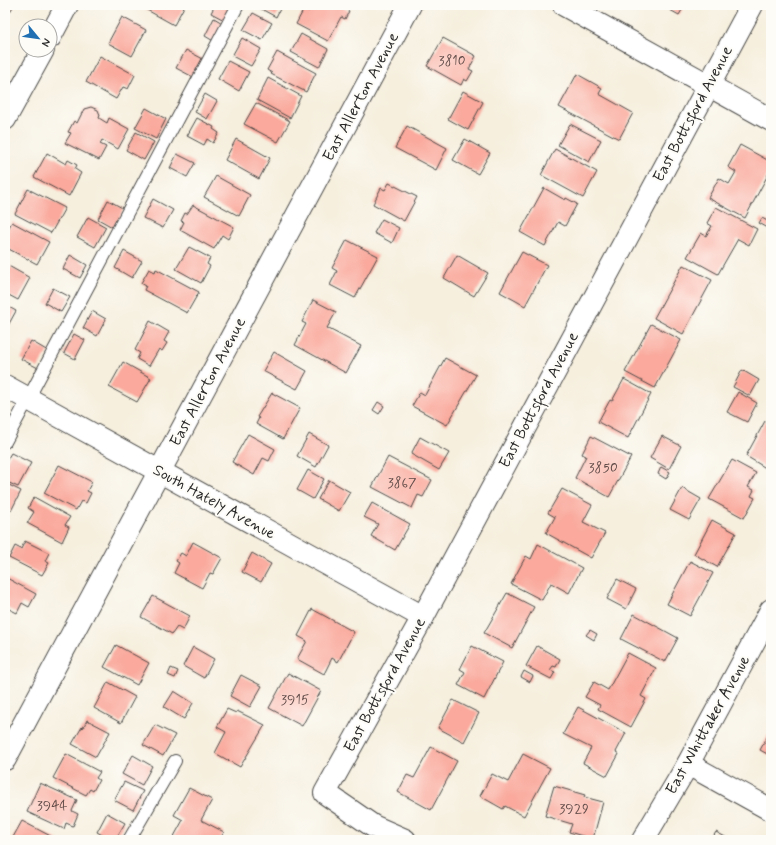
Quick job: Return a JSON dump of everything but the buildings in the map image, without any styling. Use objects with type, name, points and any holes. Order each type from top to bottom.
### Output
[{"type":"street","points":[[58,22],[67,5]]},
{"type":"street","name":"East Allerton Avenue","points":[[5,759],[410,5]]},
{"type":"street","name":"East Bottsford Avenue","points":[[405,840],[373,826],[325,793],[423,617],[752,5]]},
{"type":"street","points":[[573,7],[771,120]]},
{"type":"street","points":[[5,119],[39,58]]},
{"type":"street","name":"South Hately Avenue","points":[[5,386],[423,617]]},
{"type":"street","name":"East Whittaker Avenue","points":[[643,840],[688,764],[771,610]]},
{"type":"street","points":[[688,764],[771,810]]},
{"type":"lane","points":[[5,442],[238,5]]},
{"type":"lane","points":[[128,840],[175,761]]}]
